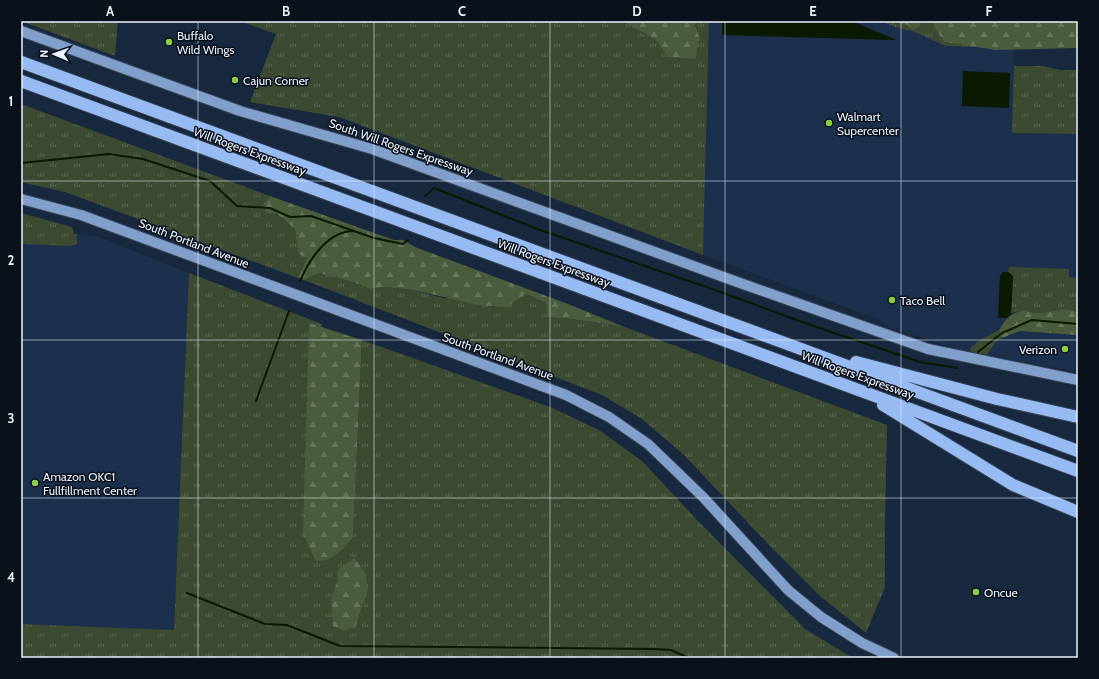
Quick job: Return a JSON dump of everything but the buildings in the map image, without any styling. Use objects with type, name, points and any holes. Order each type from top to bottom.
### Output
[{"type":"highway","name":"Will Rogers Expressway","points":[[21,62],[1077,451]]},
{"type":"highway","name":"Will Rogers Expressway","points":[[21,81],[1077,471]]},
{"type":"highway","points":[[798,348],[989,397],[1078,417]]},
{"type":"highway","points":[[854,389],[1013,485],[1078,512]]},
{"type":"main road","name":"South Will Rogers Expressway","points":[[21,30],[233,108],[372,149],[928,349],[1078,380]]},
{"type":"main road","name":"South Portland Avenue","points":[[21,199],[59,208],[142,237],[566,395],[609,417],[654,450],[703,497],[788,590],[821,617],[862,643],[894,658]]},
{"type":"shaded area","points":[[709,21],[722,21],[722,34],[895,40],[851,21],[880,21],[898,28],[912,30],[946,46],[1014,50],[1013,133],[1078,134],[1078,278],[1068,277],[1069,270],[1009,268],[1008,272],[1003,272],[1000,276],[998,318],[1008,318],[999,330],[994,332],[972,354],[888,327],[878,319],[703,255]]},
{"type":"shaded area","points":[[722,21],[851,21],[897,40],[722,35]]},
{"type":"shaded area","points":[[963,71],[1010,73],[1009,108],[962,106]]},
{"type":"shaded area","name":"Amazon OKC1 Fullfillment Center","points":[[77,234],[97,236],[189,273],[174,630],[21,624],[21,244],[71,246],[77,244]]},
{"type":"shaded area","points":[[1003,272],[1008,272],[1013,276],[1011,313],[1008,318],[998,318],[1000,276]]},
{"type":"shaded area","points":[[1020,331],[1077,335],[1077,372],[987,355],[995,343],[1002,338]]},
{"type":"green space","points":[[21,21],[118,21],[115,56]]},
{"type":"green space","points":[[240,21],[621,21],[655,39],[668,57],[700,38],[695,25],[698,21],[709,21],[703,255],[339,117],[250,102],[276,34]]},
{"type":"green space","points":[[621,21],[698,21],[695,25],[700,38],[695,59],[668,57],[655,39]]},
{"type":"green space","points":[[880,21],[908,25],[917,28],[923,21],[934,21],[934,27],[944,42],[980,47],[946,46],[912,31],[898,28]]},
{"type":"green space","points":[[883,21],[923,21],[917,28],[912,30],[908,25]]},
{"type":"green space","points":[[934,21],[1078,21],[1078,48],[996,50],[944,42],[934,27]]},
{"type":"green space","points":[[1014,66],[1043,66],[1060,70],[1078,70],[1078,134],[1012,133]]},
{"type":"green space","points":[[21,104],[270,196],[263,204],[295,229],[298,254],[307,258],[298,278],[65,192],[21,182]]},
{"type":"green space","points":[[270,196],[394,240],[403,240],[415,247],[568,304],[622,326],[547,317],[546,303],[526,294],[506,307],[479,305],[413,290],[385,287],[370,289],[353,282],[319,273],[304,280],[298,278],[307,258],[298,254],[295,229],[277,214],[266,213],[263,204]]},
{"type":"green space","points":[[21,213],[72,227],[74,234],[77,234],[77,244],[71,246],[21,244]]},
{"type":"green space","points":[[1009,267],[1069,269],[1069,277],[1078,278],[1078,312],[1063,310],[1047,314],[1032,314],[1024,310],[1011,313],[1013,276],[1008,272]]},
{"type":"green space","points":[[189,273],[322,324],[312,552],[353,537],[362,340],[550,407],[599,430],[642,461],[698,521],[805,629],[853,658],[21,658],[21,624],[174,630]],"holes":[[[338,579],[368,590],[355,628],[331,599]]]},
{"type":"green space","points":[[319,273],[353,282],[370,289],[385,287],[413,290],[443,298],[517,299],[526,294],[546,303],[548,317],[622,326],[887,425],[885,587],[866,633],[820,596],[769,545],[684,455],[642,419],[602,395],[304,280]]},
{"type":"green space","points":[[1024,310],[1034,313],[1064,310],[1078,312],[1077,335],[1020,331],[1002,338],[999,330],[1004,322],[1015,313]]},
{"type":"green space","points":[[309,323],[362,340],[353,537],[337,554],[322,561],[316,561],[303,534]]},
{"type":"green space","points":[[999,330],[1002,338],[995,343],[987,355],[972,354],[970,348],[983,338]]},
{"type":"green space","points":[[354,558],[365,572],[368,590],[355,628],[344,630],[333,626],[331,599],[338,579],[337,571]]},
{"type":"waterway","points":[[1072,21],[1078,22]]},
{"type":"waterway","points":[[21,163],[109,154],[143,159],[210,181],[237,206],[270,208],[290,217],[311,216],[374,238],[403,244],[408,240]]},
{"type":"waterway","points":[[425,196],[434,188],[540,230],[715,290],[802,322],[920,362],[957,368]]},
{"type":"waterway","points":[[300,281],[314,256],[328,241],[336,235],[355,231]]},
{"type":"waterway","points":[[256,401],[289,311]]},
{"type":"waterway","points":[[978,352],[1002,333],[1032,320],[1078,324]]},
{"type":"waterway","points":[[187,593],[265,624],[287,625],[340,646],[654,649],[671,650],[689,658]]},
{"type":"place","name":"Buffalo Wild Wings","points":[[169,42]]},
{"type":"place","name":"Cajun Corner","points":[[235,80]]},
{"type":"place","name":"Walmart Supercenter","points":[[829,123]]},
{"type":"place","name":"Taco Bell","points":[[892,300]]},
{"type":"place","name":"Verizon","points":[[1065,349]]},
{"type":"place","name":"Amazon OKC1 Fullfillment Center","points":[[35,483]]},
{"type":"place","name":"Oncue","points":[[976,592]]}]
